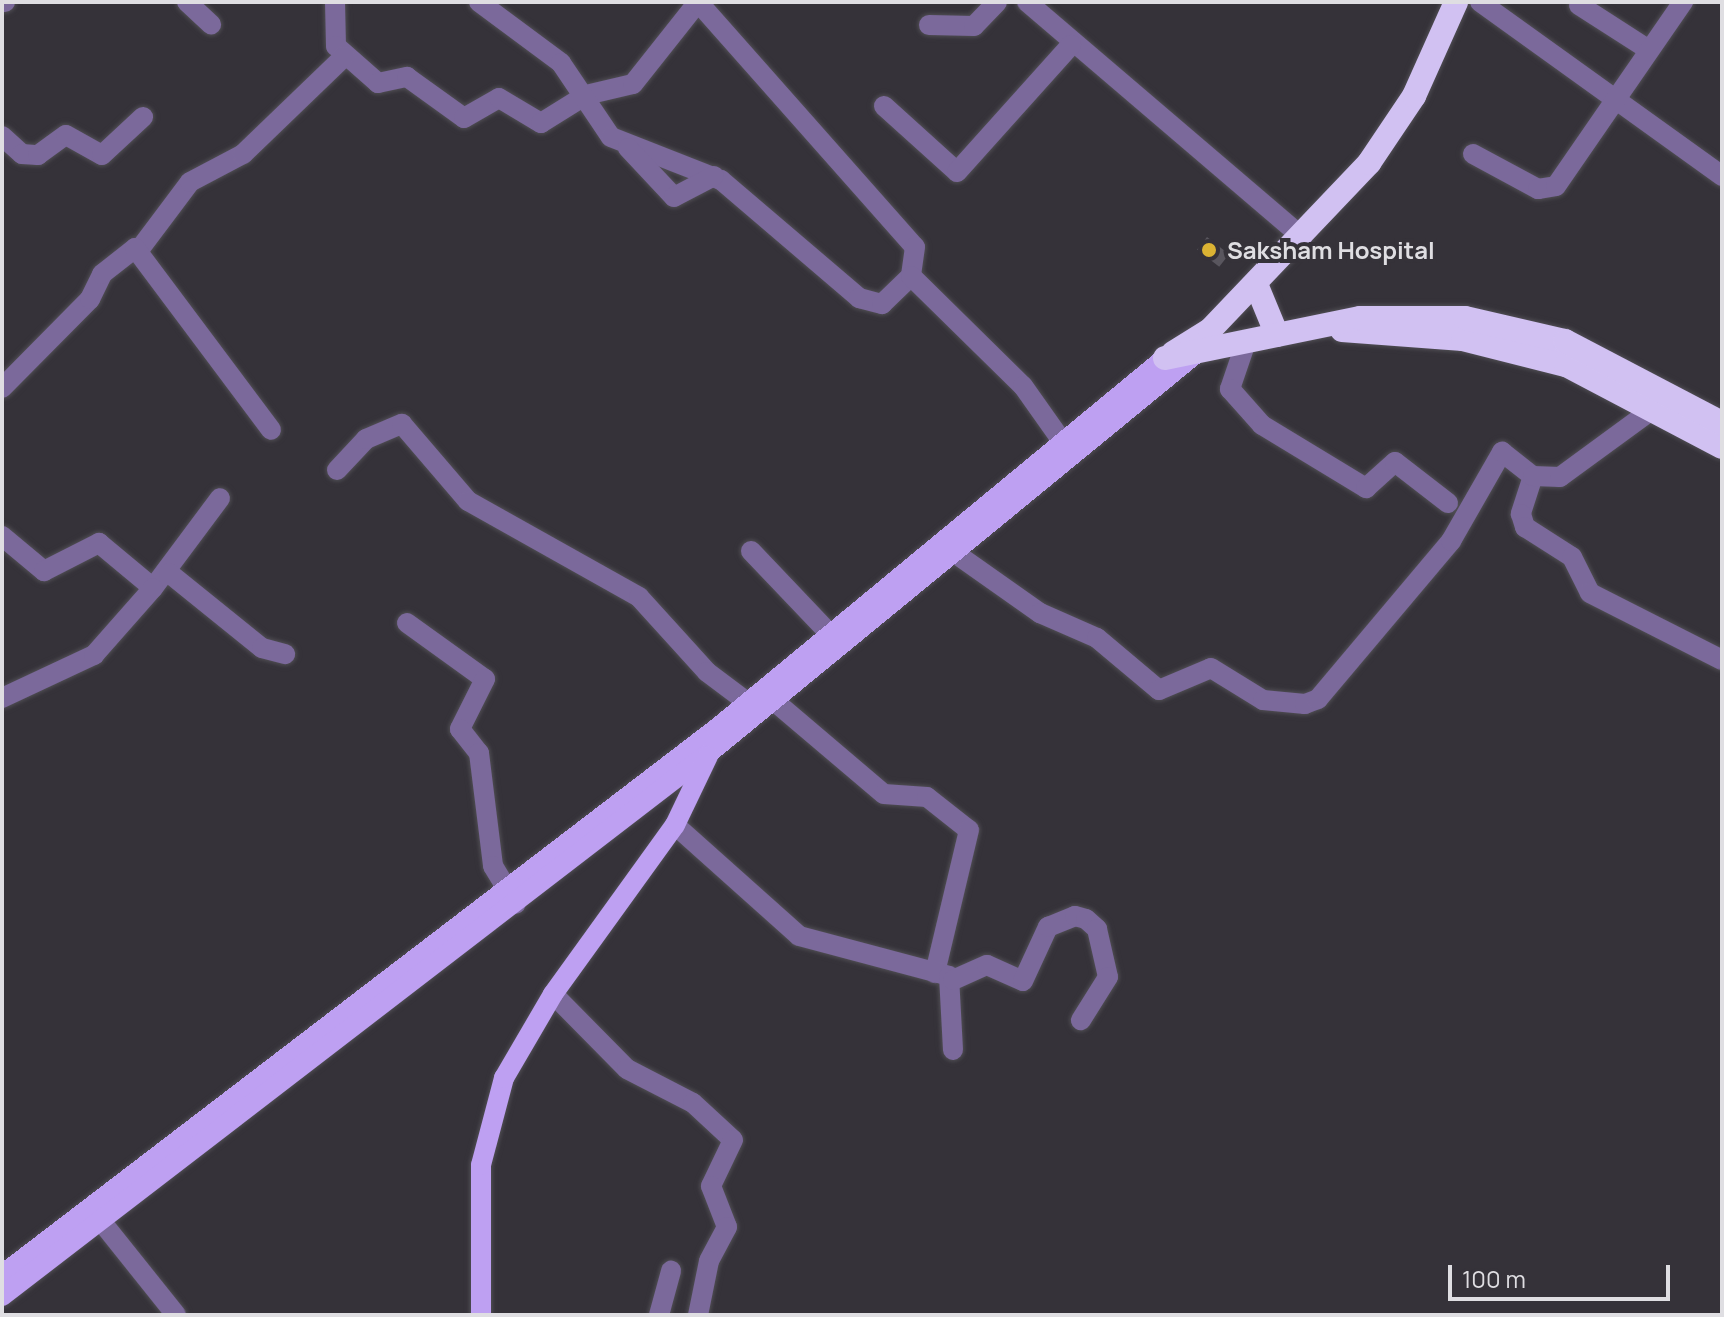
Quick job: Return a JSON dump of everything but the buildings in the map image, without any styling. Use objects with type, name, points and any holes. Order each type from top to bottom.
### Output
[{"type":"highway","points":[[1165,358],[1210,330],[1256,284],[1302,237],[1394,128],[1456,2]]},
{"type":"highway","points":[[1256,284],[1277,335]]},
{"type":"highway","points":[[1165,358],[1311,326],[1406,315],[1513,326],[1629,368],[1722,423]]},
{"type":"highway","points":[[1311,326],[1509,349],[1566,365],[1722,447]]},
{"type":"main road","points":[[2,1275],[710,752],[952,551],[1198,353],[1210,330]]},
{"type":"main road","points":[[2,1296],[511,898],[1165,358]]},
{"type":"main road","points":[[481,1315],[485,1136],[504,1078],[553,994],[675,825],[710,752],[716,729]]},
{"type":"street","points":[[187,2],[211,24]]},
{"type":"street","points":[[335,2],[331,37],[345,56],[382,86],[407,77],[464,118],[499,98],[541,123],[586,95],[633,84],[698,2],[915,247],[911,276],[888,301],[870,303],[830,278],[714,176],[674,156],[628,148]]},
{"type":"street","points":[[479,2],[561,63],[586,95],[606,130],[628,148],[674,197],[714,176]]},
{"type":"street","points":[[929,25],[974,26],[997,2]]},
{"type":"street","points":[[1027,2],[1071,45],[1113,73],[1302,237]]},
{"type":"street","points":[[1480,2],[1617,95],[1722,176]]},
{"type":"street","points":[[1473,154],[1550,190],[1683,2]]},
{"type":"street","points":[[1579,5],[1649,50]]},
{"type":"street","points":[[884,106],[957,172],[1071,45]]},
{"type":"street","points":[[2,388],[90,299],[102,274],[127,251],[139,250],[190,182],[243,154],[345,56]]},
{"type":"street","points":[[2,136],[22,154],[38,155],[66,135],[102,155],[143,117]]},
{"type":"street","points":[[139,250],[271,430]]},
{"type":"street","points":[[911,276],[1023,386],[1062,441]]},
{"type":"street","points":[[1246,342],[1230,389],[1262,425],[1366,488],[1395,462],[1448,503]]},
{"type":"street","points":[[952,551],[1040,613],[1097,638],[1159,690],[1211,668],[1263,700],[1305,704],[1318,699],[1451,541],[1502,452],[1533,476],[1570,473],[1653,409]]},
{"type":"street","points":[[337,470],[366,439],[402,424],[468,501],[639,597],[707,672],[747,702]]},
{"type":"street","points":[[1533,476],[1521,514],[1525,527],[1572,557],[1590,593],[1722,660]]},
{"type":"street","points":[[2,698],[94,655],[169,573],[220,498]]},
{"type":"street","points":[[2,536],[51,572],[87,543],[99,543],[153,588]]},
{"type":"street","points":[[751,551],[829,633]]},
{"type":"street","points":[[169,573],[262,648],[285,654]]},
{"type":"street","points":[[407,623],[485,679],[460,729],[479,753],[493,866],[511,898]]},
{"type":"street","points":[[773,700],[884,794],[927,797],[969,830],[944,976],[953,1050]]},
{"type":"street","points":[[675,825],[799,936],[944,976],[987,965],[1023,981],[1048,927],[1086,919],[1097,929],[1108,977],[1081,1020]]},
{"type":"street","points":[[553,994],[627,1069],[693,1103],[733,1140],[711,1186],[727,1227],[709,1261],[698,1315]]},
{"type":"street","points":[[101,1221],[167,1312]]},
{"type":"street","points":[[659,1315],[671,1271]]},
{"type":"place","name":"Saksham Hospital","points":[[1209,250]]}]
